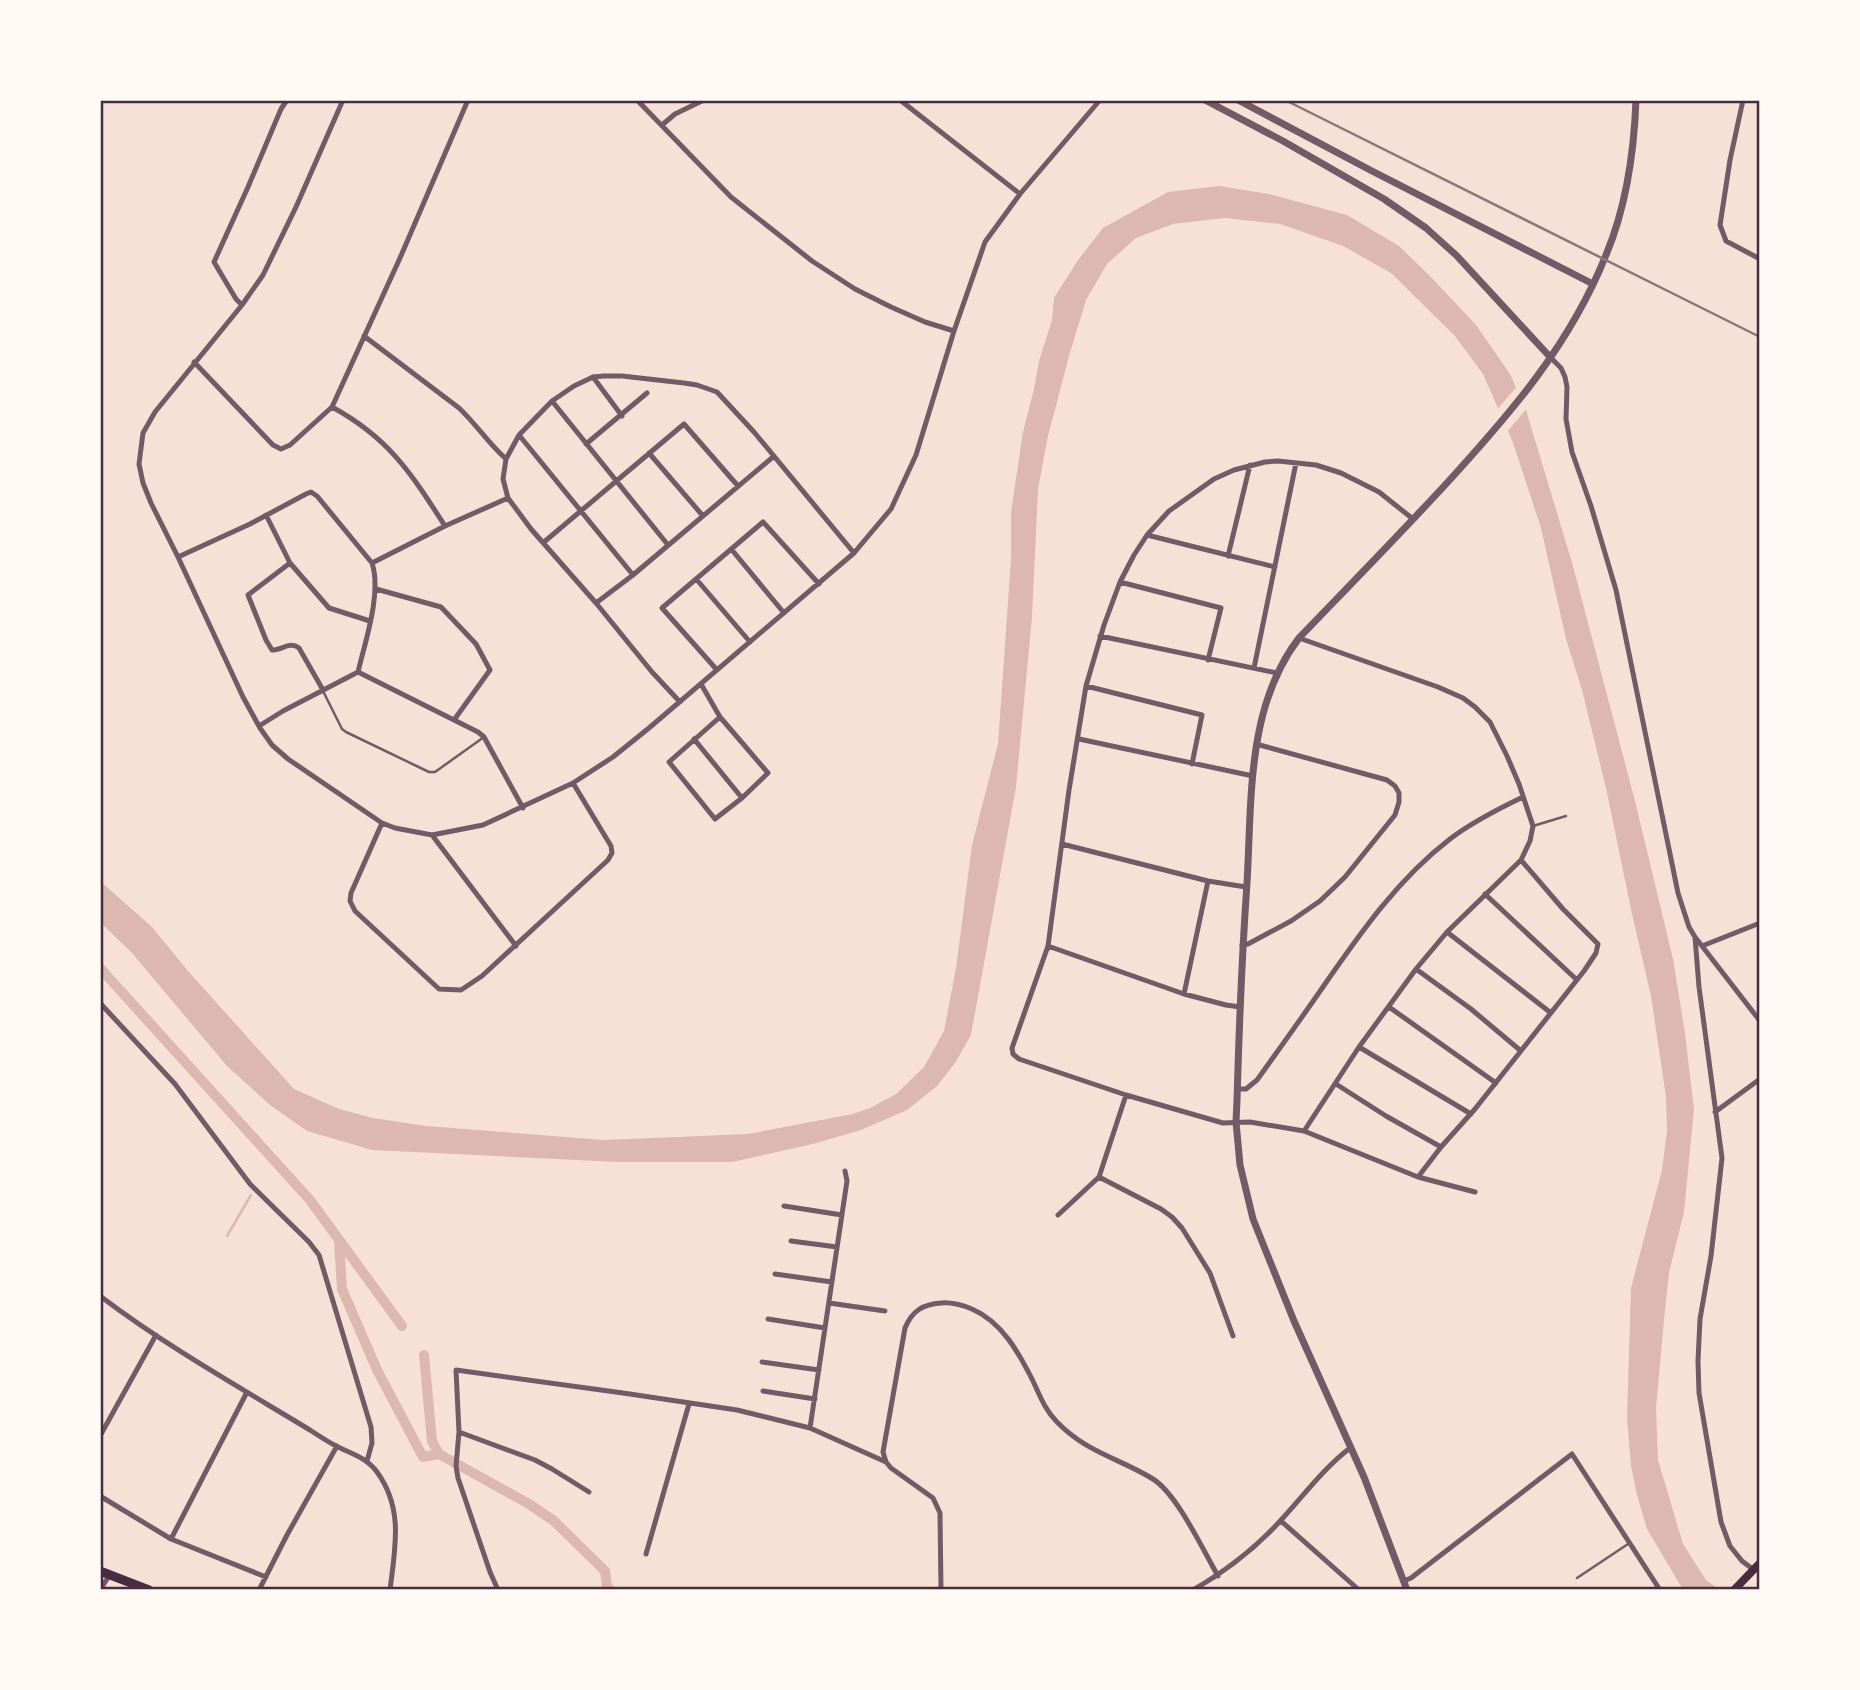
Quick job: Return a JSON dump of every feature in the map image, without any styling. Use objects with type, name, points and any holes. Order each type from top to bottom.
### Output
[{"type":"main road","points":[[1734,1590],[1757,1567]]},
{"type":"main road","points":[[104,1573],[149,1590]]},
{"type":"street","points":[[242,305],[214,262],[287,100]]},
{"type":"street","points":[[194,362],[273,445],[281,449],[331,407],[410,236],[468,100]]},
{"type":"street","points":[[637,100],[731,197],[811,261],[863,293],[925,322],[954,331]]},
{"type":"street","points":[[662,125],[675,114],[704,100]]},
{"type":"street","points":[[900,100],[1020,194]]},
{"type":"street","points":[[340,101],[295,209],[263,275],[155,412],[143,433],[139,464],[151,503],[243,697],[272,745],[288,759],[382,823],[432,835],[483,825],[523,808],[573,783],[620,752],[854,553],[891,509],[916,455],[985,242],[1020,194],[1100,100]]},
{"type":"street","points":[[1205,100],[1384,199],[1426,228],[1456,255],[1561,368],[1567,387],[1566,419],[1572,452],[1616,590],[1678,893],[1695,937],[1760,1021]]},
{"type":"street","points":[[1238,100],[1593,284]]},
{"type":"street","points":[[1408,1590],[1364,1477],[1294,1321],[1253,1219],[1240,1165],[1236,1122],[1242,945],[1256,744],[1265,704],[1288,652],[1488,437],[1532,385],[1577,317],[1606,255],[1623,203],[1634,143],[1636,100]]},
{"type":"street","points":[[1743,100],[1720,225],[1726,241],[1760,259]]},
{"type":"street","points":[[364,335],[459,408],[506,459]]},
{"type":"street","points":[[680,702],[531,529],[508,498],[503,479],[506,459],[519,435],[552,401],[593,377],[622,376],[684,383],[717,392],[754,432],[854,553]]},
{"type":"street","points":[[593,377],[622,415]]},
{"type":"street","points":[[586,443],[647,393]]},
{"type":"street","points":[[552,401],[668,545]]},
{"type":"street","points":[[331,407],[367,429],[398,457],[445,526]]},
{"type":"street","points":[[544,542],[684,424],[738,486]]},
{"type":"street","points":[[519,435],[633,575]]},
{"type":"street","points":[[649,453],[703,516]]},
{"type":"street","points":[[596,603],[773,457]]},
{"type":"street","points":[[1413,519],[1379,492],[1341,473],[1317,465],[1278,461],[1251,465],[1214,479],[1169,511],[1147,535],[1133,555],[1120,582],[1100,636],[1086,686],[1048,946],[1012,1048],[1015,1057],[1126,1096],[1223,1123],[1250,1122],[1304,1131],[1418,1177],[1475,1192]]},
{"type":"street","points":[[1254,668],[1296,463]]},
{"type":"street","points":[[1228,556],[1251,465]]},
{"type":"street","points":[[178,557],[312,492],[372,563],[375,572],[376,589],[358,673]]},
{"type":"street","points":[[372,563],[508,498]]},
{"type":"street","points":[[266,516],[290,563],[329,608],[370,621]]},
{"type":"street","points":[[717,670],[662,608],[763,522],[819,584]]},
{"type":"street","points":[[1147,535],[1275,567]]},
{"type":"street","points":[[732,550],[784,613]]},
{"type":"street","points":[[290,563],[248,595],[272,650],[279,650],[291,644],[299,648],[323,690]]},
{"type":"street","points":[[697,580],[750,642]]},
{"type":"street","points":[[1120,582],[1221,608],[1208,660]]},
{"type":"street","points":[[376,589],[441,607],[480,650],[490,670],[454,720]]},
{"type":"street","points":[[1100,636],[1277,673]]},
{"type":"street","points":[[1299,638],[1463,698],[1475,707],[1490,723],[1507,756],[1533,826],[1530,841],[1521,860],[1447,932],[1416,969],[1359,1047],[1304,1131]]},
{"type":"street","points":[[259,726],[358,673]]},
{"type":"street","points":[[358,673],[478,732],[484,737],[523,808]]},
{"type":"street","points":[[701,684],[720,717],[768,773],[715,819],[669,762],[720,717]]},
{"type":"street","points":[[1086,686],[1202,715],[1192,764]]},
{"type":"street","points":[[694,739],[742,798]]},
{"type":"street","points":[[1079,739],[1253,776]]},
{"type":"street","points":[[1242,945],[1291,920],[1320,901],[1345,877],[1395,815],[1399,802],[1399,793],[1387,780],[1256,744]]},
{"type":"street","points":[[382,823],[351,893],[350,901],[355,911],[439,989],[461,990],[482,976],[516,946],[608,860],[612,853],[611,846],[573,783]]},
{"type":"street","points":[[1237,1089],[1245,1089],[1257,1080],[1360,934],[1402,885],[1449,840],[1480,819],[1523,797]]},
{"type":"street","points":[[432,835],[516,946]]},
{"type":"street","points":[[1062,844],[1208,881],[1246,887]]},
{"type":"street","points":[[1418,1177],[1496,1083],[1596,953],[1598,944],[1563,909],[1521,860]]},
{"type":"street","points":[[1184,994],[1208,881]]},
{"type":"street","points":[[1485,894],[1577,980]]},
{"type":"street","points":[[1702,946],[1760,923]]},
{"type":"street","points":[[1447,932],[1551,1013]]},
{"type":"street","points":[[1695,937],[1722,1158],[1711,1256],[1700,1319],[1699,1392],[1721,1522],[1730,1546],[1742,1561],[1757,1567]]},
{"type":"street","points":[[1048,946],[1184,994],[1240,1007]]},
{"type":"street","points":[[1416,969],[1471,1009],[1521,1051]]},
{"type":"street","points":[[100,1003],[175,1084],[250,1184],[319,1255],[371,1427],[372,1443],[368,1461]]},
{"type":"street","points":[[1389,1007],[1496,1083]]},
{"type":"street","points":[[1359,1047],[1471,1114]]},
{"type":"street","points":[[1715,1112],[1760,1079]]},
{"type":"street","points":[[1336,1084],[1385,1116],[1441,1147]]},
{"type":"street","points":[[1058,1215],[1099,1177],[1126,1096]]},
{"type":"street","points":[[810,1428],[847,1181],[845,1171]]},
{"type":"street","points":[[1099,1177],[1161,1209],[1182,1228],[1210,1273],[1233,1336]]},
{"type":"street","points":[[784,1206],[842,1215]]},
{"type":"street","points":[[791,1241],[837,1247]]},
{"type":"street","points":[[775,1274],[832,1282]]},
{"type":"street","points":[[100,1296],[134,1322],[247,1392],[337,1446],[368,1461],[378,1473],[395,1514],[397,1535],[390,1590]]},
{"type":"street","points":[[886,1462],[883,1452],[905,1328],[909,1319],[918,1309],[931,1304],[945,1302],[961,1305],[996,1324],[1016,1350],[1047,1411],[1056,1422],[1075,1439],[1153,1479],[1167,1491],[1218,1576]]},
{"type":"street","points":[[829,1303],[885,1311]]},
{"type":"street","points":[[768,1319],[825,1328]]},
{"type":"street","points":[[100,1436],[156,1335]]},
{"type":"street","points":[[762,1362],[819,1370]]},
{"type":"street","points":[[498,1590],[458,1478],[456,1370],[737,1410],[810,1428],[886,1462],[897,1474],[933,1498],[938,1505],[941,1590]]},
{"type":"street","points":[[763,1391],[815,1399]]},
{"type":"street","points":[[171,1539],[247,1392]]},
{"type":"street","points":[[646,1554],[689,1404]]},
{"type":"street","points":[[459,1432],[535,1460],[589,1493]]},
{"type":"street","points":[[259,1590],[286,1535],[337,1446]]},
{"type":"street","points":[[1192,1590],[1218,1576],[1252,1550],[1333,1462],[1350,1448]]},
{"type":"street","points":[[1404,1581],[1572,1454],[1660,1590]]},
{"type":"street","points":[[100,1496],[171,1539],[266,1577]]},
{"type":"street","points":[[1281,1521],[1359,1590]]},
{"type":"street","points":[[100,1590],[104,1573]]},
{"type":"lane","points":[[323,690],[346,733],[429,772],[435,772],[484,737]]},
{"type":"lane","points":[[1533,826],[1566,816]]},
{"type":"lane","points":[[1577,1578],[1630,1542]]},
{"type":"shaded area","points":[[1219,186],[1269,194],[1347,215],[1399,246],[1476,325],[1510,374],[1526,410],[1573,566],[1635,801],[1673,959],[1694,1110],[1684,1212],[1669,1273],[1664,1320],[1656,1408],[1658,1460],[1683,1544],[1706,1580],[1720,1590],[1684,1590],[1647,1529],[1631,1466],[1627,1418],[1631,1288],[1662,1170],[1667,1130],[1666,1097],[1651,996],[1606,788],[1582,690],[1566,639],[1541,528],[1512,440],[1483,374],[1455,336],[1391,273],[1343,246],[1280,224],[1225,218],[1173,224],[1136,238],[1107,264],[1086,300],[1048,436],[1038,489],[1032,617],[1016,787],[971,1035],[955,1063],[937,1086],[907,1110],[861,1130],[732,1162],[618,1162],[372,1150],[307,1131],[270,1105],[227,1066],[132,953],[100,922],[100,881],[152,927],[294,1089],[339,1109],[373,1118],[426,1126],[604,1140],[748,1134],[853,1114],[896,1094],[924,1067],[944,1031],[956,968],[972,845],[998,744],[1011,559],[1011,512],[1023,432],[1039,361],[1052,320],[1054,298],[1078,260],[1103,228],[1168,192]]},
{"type":"pier","points":[[1519,384],[1529,406],[1505,434],[1496,411]]},
{"type":"waterway","points":[[100,968],[310,1200],[402,1326]]},
{"type":"waterway","points":[[227,1236],[251,1195]]},
{"type":"waterway","points":[[339,1241],[342,1289],[377,1370],[423,1457],[439,1454]]},
{"type":"waterway","points":[[424,1355],[432,1441],[439,1454],[529,1504],[554,1521],[605,1571],[610,1590]]},
{"type":"waterway","points":[[500,1488],[501,1493]]},
{"type":"railway","points":[[1285,100],[1760,337]]}]
